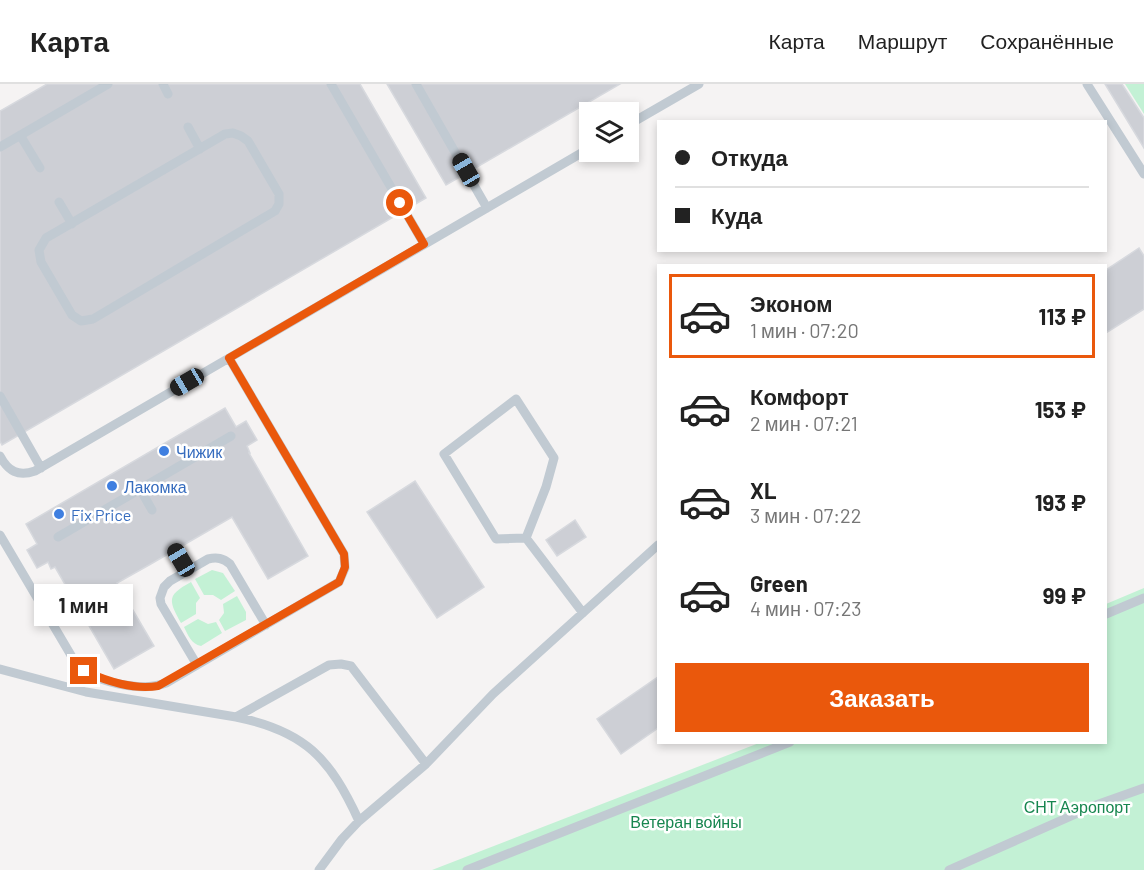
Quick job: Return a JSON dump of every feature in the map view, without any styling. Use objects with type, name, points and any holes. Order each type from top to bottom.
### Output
[{"type":"lane","points":[[0,147],[108,84]]},
{"type":"lane","points":[[163,84],[168,94]]},
{"type":"lane","points":[[331,84],[424,244]]},
{"type":"lane","points":[[416,84],[488,208]]},
{"type":"lane","points":[[639,119],[699,84]]},
{"type":"lane","points":[[1087,84],[1144,174]]},
{"type":"lane","points":[[188,128],[200,149]]},
{"type":"lane","points":[[229,134],[237,134],[244,138],[279,194],[279,204],[275,212],[87,321],[81,321],[72,315],[39,256],[42,243],[46,238],[72,224],[229,134]]},
{"type":"lane","points":[[20,135],[40,168]]},
{"type":"lane","points":[[0,456],[5,465],[15,473],[27,474],[41,468],[579,154]]},
{"type":"lane","points":[[59,202],[72,224]]},
{"type":"lane","points":[[0,535],[75,662],[84,671],[110,682],[153,687],[166,683],[339,582],[344,572],[344,554],[229,358]]},
{"type":"lane","points":[[0,396],[41,468]]},
{"type":"lane","points":[[516,399],[554,458],[546,487],[526,538],[496,539],[444,454],[516,399]]},
{"type":"lane","points":[[58,537],[231,436]]},
{"type":"lane","points":[[0,474],[5,465]]},
{"type":"lane","points":[[140,489],[152,510]]},
{"type":"lane","points":[[526,538],[583,613]]},
{"type":"lane","points":[[319,870],[359,821],[426,764],[493,694],[657,546]]},
{"type":"lane","points":[[175,550],[187,571]]},
{"type":"lane","points":[[197,665],[161,604],[160,598],[164,587],[170,581],[187,571],[214,557],[226,561],[230,564],[266,625]]},
{"type":"lane","points":[[1107,614],[1144,598]]},
{"type":"lane","points":[[236,717],[329,665],[346,664],[351,666],[426,764]]},
{"type":"lane","points":[[0,669],[86,692],[236,717],[262,722],[279,729],[310,747],[337,777],[359,821]]},
{"type":"lane","points":[[467,870],[785,744]]},
{"type":"lane","points":[[949,870],[1096,805],[1144,788]]},
{"type":"green space","points":[[1125,84],[1144,84],[1144,114]]},
{"type":"green space","points":[[212,570],[223,573],[235,591],[221,600],[213,595],[204,595],[195,579]]},
{"type":"green space","points":[[191,582],[200,598],[196,603],[196,614],[181,623],[172,599],[177,591]]},
{"type":"green space","points":[[1144,588],[1144,870],[432,870],[756,744],[1107,744],[1107,604]]},
{"type":"green space","points":[[237,596],[246,612],[246,620],[225,631],[219,620],[224,613],[223,604]]},
{"type":"green space","points":[[198,619],[208,624],[216,622],[222,633],[201,646],[195,643],[190,639],[184,627]]},
{"type":"building","points":[[47,84],[360,84],[426,198],[2,445],[0,441],[0,111]]},
{"type":"building","points":[[387,84],[620,84],[589,102],[579,102],[579,108],[446,185]]},
{"type":"building","points":[[1105,84],[1122,84],[1144,118],[1144,148]]},
{"type":"building","points":[[1139,248],[1144,256],[1144,309],[1107,332],[1107,269]]},
{"type":"building","points":[[225,408],[236,427],[246,421],[257,440],[247,446],[249,453],[308,556],[268,579],[232,517],[117,583],[154,646],[114,669],[55,567],[51,569],[48,562],[37,568],[27,550],[37,544],[26,524]]},
{"type":"building","points":[[415,481],[484,587],[437,618],[367,512]]},
{"type":"building","points":[[575,520],[586,537],[557,556],[546,540]]},
{"type":"building","points":[[657,678],[657,729],[621,754],[597,719]]},
{"type":"place","name":"Чижик","points":[[164,451]]},
{"type":"place","name":"Лакомка","points":[[112,486]]},
{"type":"place","name":"Fix Price","points":[[59,514]]},
{"type":"route","points":[[84,671],[116,683],[145,687],[158,686],[339,582],[345,567],[344,554],[229,358],[424,244],[400,203]]},
{"type":"park label","name":"СНТ Аэропорт","points":[[1077,806]]},
{"type":"park label","name":"Ветеран войны","points":[[686,821]]}]
